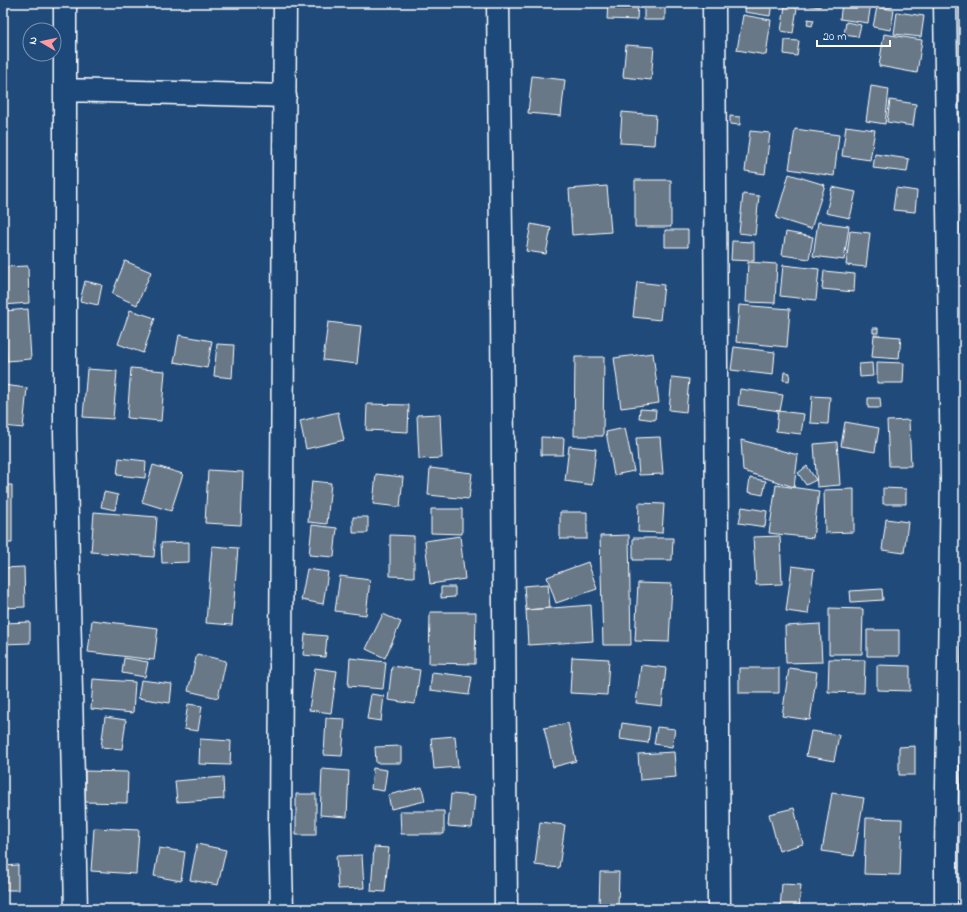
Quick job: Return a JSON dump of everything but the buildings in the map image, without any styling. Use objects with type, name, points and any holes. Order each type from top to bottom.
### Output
[{"type":"street","points":[[65,3],[66,431],[76,909]]},
{"type":"street","points":[[282,909],[280,818],[285,3]]},
{"type":"street","points":[[498,3],[502,300],[506,909]]},
{"type":"street","points":[[714,3],[719,909]]},
{"type":"street","points":[[945,3],[952,477],[946,909]]},
{"type":"street","points":[[65,90],[285,96]]}]
